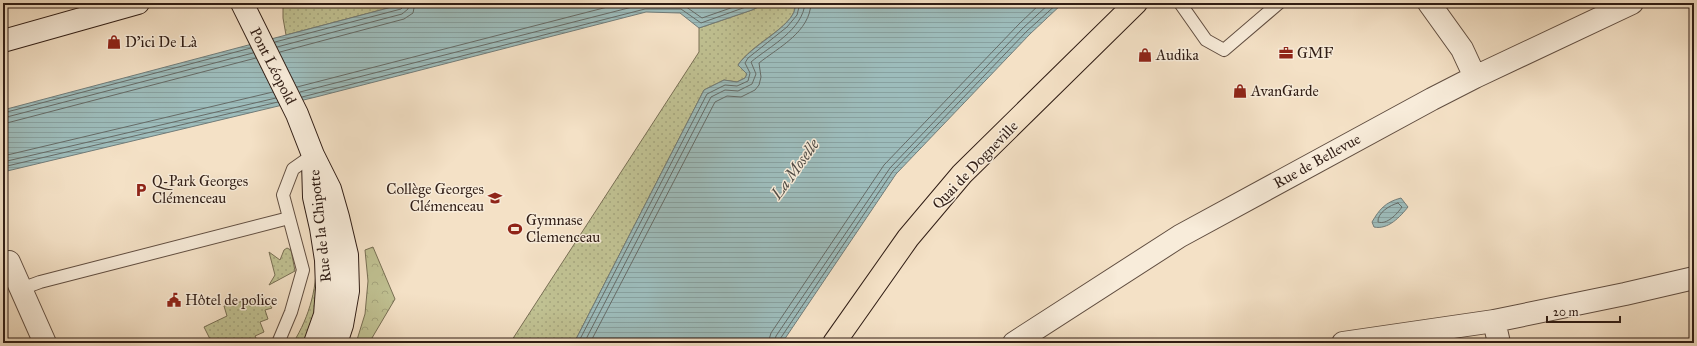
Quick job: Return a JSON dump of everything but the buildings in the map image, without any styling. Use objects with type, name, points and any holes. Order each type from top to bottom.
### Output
[{"type":"main road","name":"Quai de Dogneville","points":[[834,343],[908,238],[962,174],[1136,3]]},
{"type":"street","points":[[3,41],[138,3]]},
{"type":"street","points":[[1429,3],[1462,49],[1475,77]]},
{"type":"street","name":"Rue de Bellevue","points":[[1014,343],[1180,236],[1432,99],[1475,77],[1632,3]]},
{"type":"street","name":"Pont Léopold","points":[[246,11],[297,114]]},
{"type":"street","name":"Rue de la Chipotte","points":[[297,114],[313,155],[330,189],[347,255],[348,291],[342,325],[336,343]]},
{"type":"street","name":"Rue de la Chipotte","points":[[313,155],[314,197],[322,228],[326,260],[327,288],[325,315],[315,343]]},
{"type":"street","points":[[6,263],[21,289],[45,343]]},
{"type":"street","points":[[1343,343],[1494,321],[1694,278]]},
{"type":"street","points":[[1494,321],[1499,343]]},
{"type":"lane","points":[[1180,3],[1206,40],[1224,50],[1279,3]]},
{"type":"lane","points":[[278,343],[292,312],[304,270],[283,195],[293,169],[313,155]]},
{"type":"lane","points":[[21,289],[40,282],[290,218]]},
{"type":"green space","points":[[283,3],[407,3],[286,35],[283,18]]},
{"type":"green space","points":[[766,3],[796,3],[790,19],[751,51],[738,65],[747,74],[745,78],[737,82],[724,80],[704,90],[574,343],[510,343],[699,52],[699,28],[752,10]]},
{"type":"green space","points":[[307,204],[313,212],[320,241],[320,308],[317,324],[310,341],[308,343],[293,343],[304,322],[312,300],[316,277],[316,254],[305,208]]},
{"type":"green space","points":[[373,247],[395,299],[369,343],[356,343],[365,314],[368,281],[365,250]]},
{"type":"green space","points":[[287,248],[291,250],[295,271],[269,285],[275,275],[269,252],[280,260],[284,250]]},
{"type":"green space","points":[[263,296],[272,308],[265,310],[268,319],[260,322],[264,332],[255,336],[258,342],[270,339],[271,341],[269,343],[212,343],[204,327],[227,316],[224,306]]},
{"type":"water","points":[[407,3],[766,3],[752,10],[699,28],[680,13],[646,12],[316,97],[3,172],[3,110]]},
{"type":"water","name":"La Moselle","points":[[796,3],[1063,3],[1030,34],[896,174],[782,343],[574,343],[704,90],[724,80],[737,82],[745,78],[747,74],[738,65],[751,51],[790,19]]},
{"type":"water","points":[[1401,198],[1408,207],[1401,215],[1389,225],[1384,227],[1374,227],[1372,222],[1380,210],[1387,204]]},
{"type":"place","name":"D'ici De Là","points":[[114,42]]},
{"type":"place","name":"GMF","points":[[1286,53]]},
{"type":"place","name":"Audika","points":[[1145,55]]},
{"type":"place","name":"AvanGarde","points":[[1240,91]]},
{"type":"place","name":"Q-Park Georges Clémenceau","points":[[141,190]]},
{"type":"place","name":"Collège Georges Clémenceau","points":[[495,198]]},
{"type":"place","name":"Gymnase Clemenceau","points":[[515,229]]},
{"type":"place","name":"Hôtel de police","points":[[174,300]]}]
